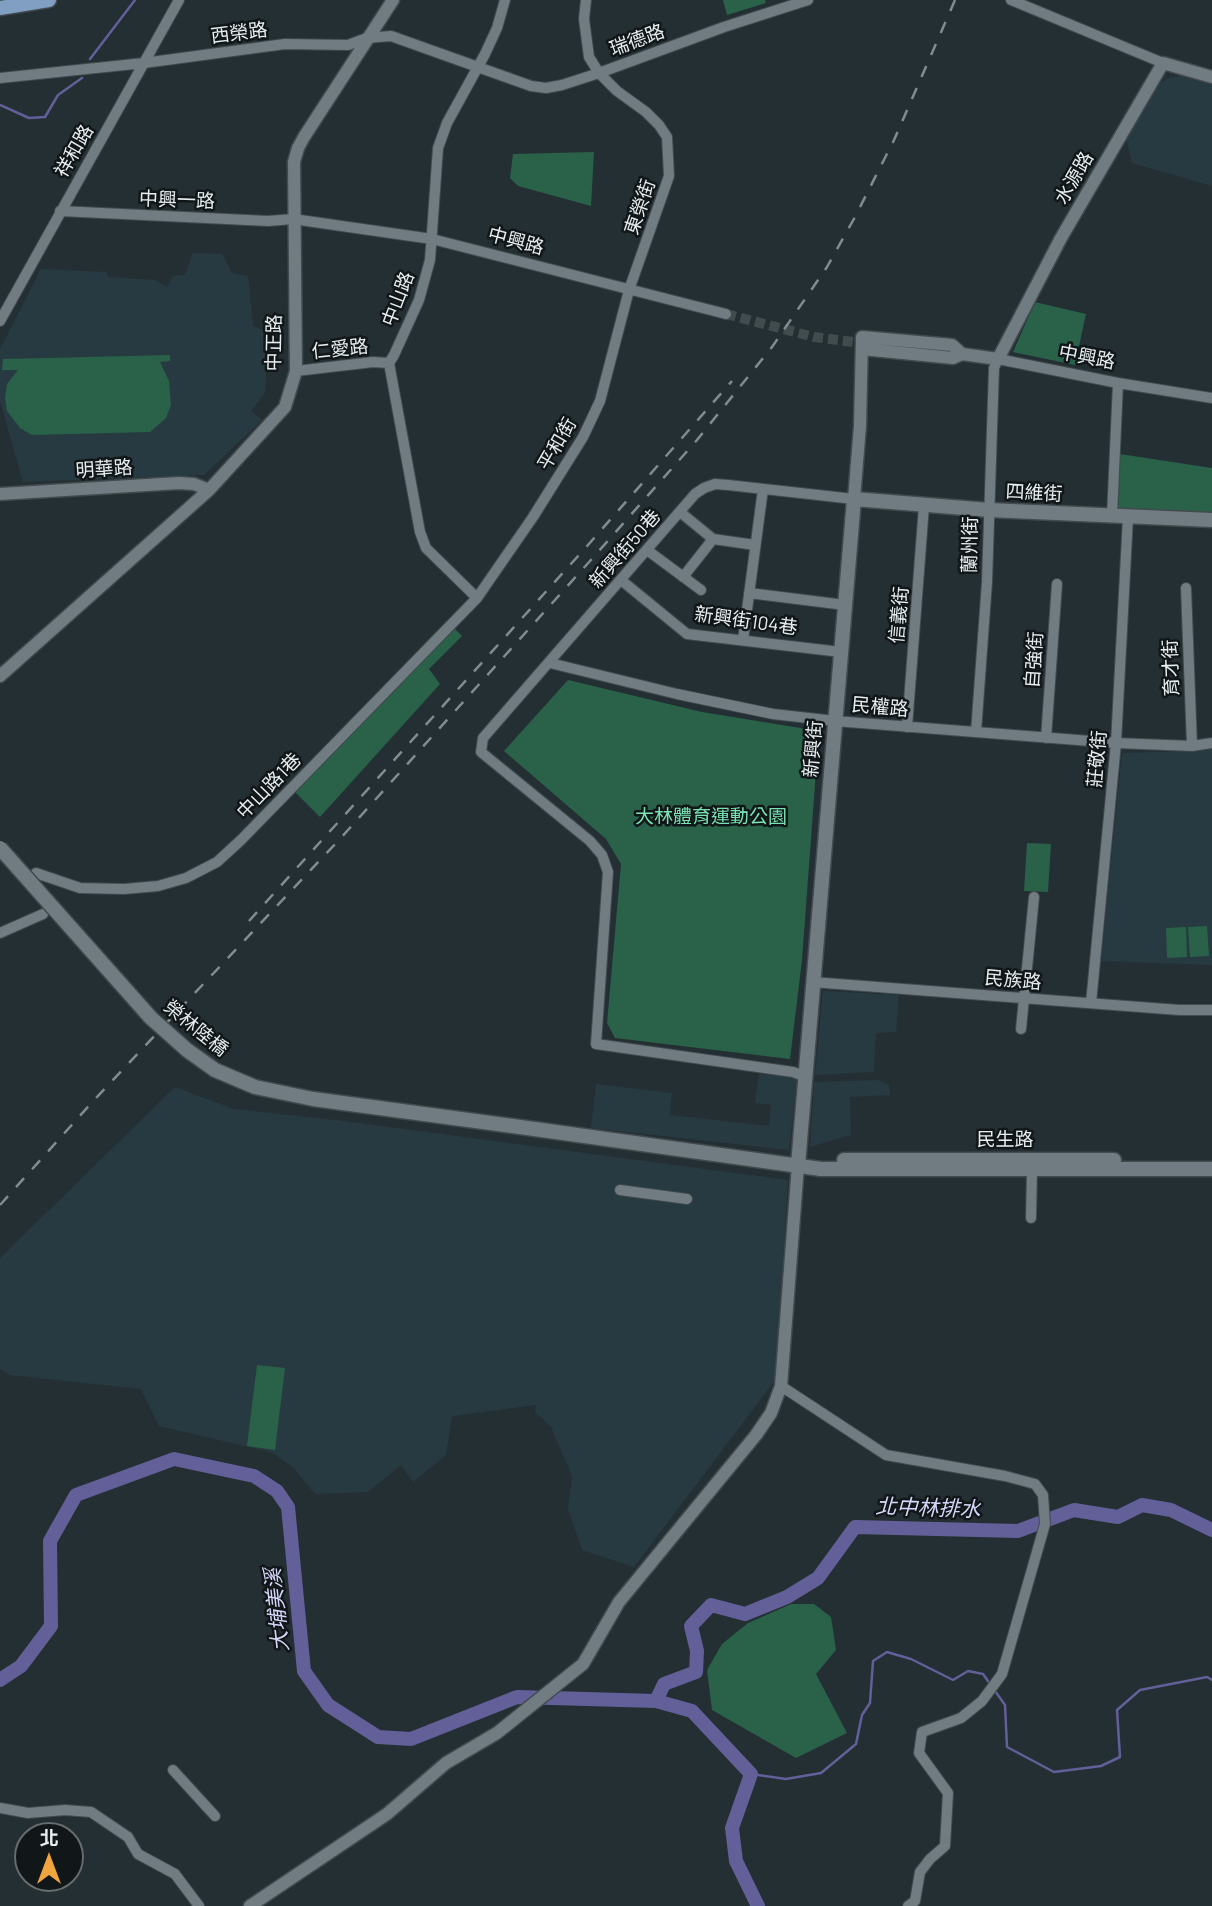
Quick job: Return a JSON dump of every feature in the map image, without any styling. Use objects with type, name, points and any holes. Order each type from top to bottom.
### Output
[{"type":"main road","points":[[0,8],[49,0]]},
{"type":"main road","name":"四維街","points":[[854,499],[989,510],[1212,520]]},
{"type":"main road","name":"新興街","points":[[798,1165],[854,499]]},
{"type":"main road","name":"榮林陸橋","points":[[0,848],[151,1018],[187,1050],[215,1070],[255,1087],[313,1099],[520,1127]]},
{"type":"main road","name":"民生路","points":[[520,1127],[821,1169],[1212,1169]]},
{"type":"main road","name":"民生路","points":[[798,1165],[822,1160],[863,1159],[1212,1160]]},
{"type":"street","name":"祥和路","points":[[0,321],[178,0]]},
{"type":"street","name":"中正路","points":[[0,676],[209,490],[285,407],[296,371],[293,172],[298,148],[393,0]]},
{"type":"street","name":"中山路","points":[[389,363],[418,300],[430,260],[438,148],[447,123],[497,27],[505,0]]},
{"type":"street","name":"東榮街","points":[[586,0],[585,44],[589,57],[599,73],[659,125],[667,137],[670,151],[669,176],[629,290]]},
{"type":"street","name":"瑞德路","points":[[478,66],[531,86],[546,88],[562,85],[808,0]]},
{"type":"street","points":[[1011,0],[1163,63],[1212,77]]},
{"type":"street","name":"西榮路","points":[[0,78],[144,63],[285,44],[348,45],[368,38],[391,36],[478,66]]},
{"type":"street","name":"水源路","points":[[998,359],[1067,229],[1163,63]]},
{"type":"street","name":"中興一路","points":[[60,211],[241,220],[293,219]]},
{"type":"street","name":"中興路","points":[[293,219],[432,239],[726,314]]},
{"type":"street","name":"平和街","points":[[477,598],[533,517],[583,437],[600,401],[629,290]]},
{"type":"street","name":"中興路","points":[[862,343],[953,358],[959,354],[998,359],[1212,398]]},
{"type":"street","name":"新興街","points":[[854,499],[862,343]]},
{"type":"street","name":"蘭州街","points":[[976,732],[987,582],[994,368],[998,359]]},
{"type":"street","name":"仁愛路","points":[[296,371],[373,362],[389,363]]},
{"type":"street","points":[[389,363],[426,548],[477,598]]},
{"type":"street","points":[[1112,516],[1118,383]]},
{"type":"street","name":"明華路","points":[[0,494],[178,483],[194,484],[209,490]]},
{"type":"street","name":"新興街50巷","points":[[804,1076],[793,1072],[596,1044],[608,872],[605,863],[590,841],[481,752],[483,738],[695,494],[715,484],[854,499]]},
{"type":"street","points":[[743,640],[763,489]]},
{"type":"street","name":"信義街","points":[[907,727],[924,506]]},
{"type":"street","points":[[680,512],[713,539],[755,545]]},
{"type":"street","name":"莊敬街","points":[[1091,1003],[1116,743],[1128,517]]},
{"type":"street","points":[[683,577],[713,539]]},
{"type":"street","points":[[647,550],[701,590]]},
{"type":"street","name":"新興街104巷","points":[[621,580],[687,634],[841,652]]},
{"type":"street","name":"自強街","points":[[1046,737],[1057,584]]},
{"type":"street","name":"育才街","points":[[1186,588],[1192,746]]},
{"type":"street","points":[[749,593],[845,605]]},
{"type":"street","name":"中山路1巷","points":[[36,873],[80,888],[124,889],[158,886],[186,878],[217,862],[477,598]]},
{"type":"street","name":"民權路","points":[[550,663],[689,696],[773,713],[835,721],[1116,743],[1192,746],[1212,743]]},
{"type":"street","points":[[1021,1029],[1034,897]]},
{"type":"street","points":[[0,933],[43,914]]},
{"type":"street","name":"民族路","points":[[812,982],[1179,1010],[1212,1010]]},
{"type":"street","points":[[250,1906],[387,1814],[446,1763],[497,1733],[583,1664],[619,1602],[756,1435],[771,1413],[781,1386],[798,1165]]},
{"type":"street","points":[[1031,1218],[1032,1170]]},
{"type":"street","points":[[620,1189],[687,1199]]},
{"type":"street","points":[[781,1386],[886,1455],[1005,1476],[1035,1484],[1044,1496],[1045,1524],[1002,1674],[982,1701],[961,1718],[922,1732],[919,1753],[948,1793],[945,1846],[920,1872],[915,1900],[908,1906]]},
{"type":"street","points":[[173,1770],[215,1816]]},
{"type":"street","points":[[0,1808],[28,1813],[65,1810],[91,1812],[128,1838],[138,1854],[175,1874],[198,1906]]},
{"type":"shaded area","points":[[1181,76],[1212,85],[1212,186],[1132,163],[1126,137],[1159,84],[1168,78]]},
{"type":"shaded area","points":[[193,253],[222,254],[232,273],[248,276],[253,326],[268,332],[265,393],[251,411],[262,420],[204,475],[23,482],[0,401],[0,349],[41,269],[107,272],[108,277],[155,280],[167,287],[173,276],[185,275]]},
{"type":"shaded area","points":[[1212,748],[1212,965],[1101,961],[1122,753]]},
{"type":"shaded area","points":[[823,991],[899,995],[896,1032],[876,1033],[874,1072],[815,1075]]},
{"type":"shaded area","points":[[759,1074],[797,1078],[789,1150],[591,1128],[596,1084],[672,1093],[670,1115],[769,1126],[771,1105],[755,1103]]},
{"type":"shaded area","points":[[878,1080],[889,1085],[890,1095],[850,1097],[851,1135],[810,1147],[814,1082]]},
{"type":"shaded area","points":[[175,1087],[234,1109],[788,1180],[776,1379],[634,1567],[582,1550],[568,1509],[572,1476],[551,1427],[535,1412],[536,1405],[452,1416],[446,1455],[413,1482],[401,1465],[368,1492],[315,1494],[293,1467],[271,1452],[159,1426],[141,1389],[10,1375],[0,1369],[0,1258]]},
{"type":"green space","points":[[723,0],[765,0],[766,3],[727,15]]},
{"type":"green space","points":[[594,152],[591,206],[518,186],[510,178],[513,154]]},
{"type":"green space","points":[[1035,302],[1086,314],[1075,365],[1013,352]]},
{"type":"green space","points":[[170,355],[170,361],[160,362],[169,381],[171,405],[166,418],[150,432],[32,435],[20,428],[7,411],[7,384],[18,370],[2,370],[3,359]]},
{"type":"green space","points":[[1120,454],[1212,468],[1212,513],[1117,509]]},
{"type":"green space","points":[[454,628],[462,636],[429,669],[440,684],[320,817],[295,792]]},
{"type":"green space","name":"大林體育運動公園","points":[[568,680],[702,712],[819,731],[802,960],[790,1059],[615,1038],[607,1023],[621,864],[606,839],[504,751]]},
{"type":"green space","points":[[1027,843],[1051,844],[1048,892],[1024,891]]},
{"type":"green space","points":[[1207,926],[1209,956],[1190,957],[1188,927]]},
{"type":"green space","points":[[1186,927],[1187,957],[1167,958],[1166,928]]},
{"type":"green space","points":[[257,1365],[285,1368],[275,1450],[247,1446]]},
{"type":"green space","points":[[791,1604],[814,1604],[831,1617],[836,1650],[816,1674],[847,1733],[796,1758],[712,1710],[707,1670],[722,1644],[748,1623]]},
{"type":"waterway","points":[[90,59],[135,0]]},
{"type":"waterway","points":[[0,105],[29,118],[45,117],[58,95],[82,78]]},
{"type":"waterway","name":"大埔美溪","points":[[0,1680],[21,1666],[51,1626],[50,1541],[76,1495],[174,1459],[254,1476],[277,1491],[288,1507],[304,1671],[328,1705],[378,1737],[411,1739],[517,1697],[656,1701],[692,1711],[751,1774],[732,1828],[736,1861],[758,1906]]},
{"type":"waterway","name":"北中林排水","points":[[656,1701],[664,1684],[696,1672],[697,1651],[691,1626],[711,1605],[745,1614],[787,1597],[818,1578],[855,1527],[1018,1531],[1074,1510],[1118,1517],[1142,1505],[1171,1510],[1212,1530]]},
{"type":"waterway","points":[[751,1774],[786,1779],[821,1773],[856,1744],[862,1715],[870,1703],[873,1661],[887,1652],[911,1659],[953,1680],[968,1671],[983,1674],[1005,1705],[1007,1747],[1054,1772],[1101,1766],[1120,1757],[1117,1710],[1140,1690],[1207,1677],[1212,1680]]},
{"type":"tunnel","points":[[726,314],[814,337],[869,344]]},
{"type":"railway","points":[[0,1205],[95,1099],[339,840],[697,440],[772,347],[827,267],[855,217],[894,140],[955,0]]},
{"type":"railway","points":[[249,921],[732,381]]}]
